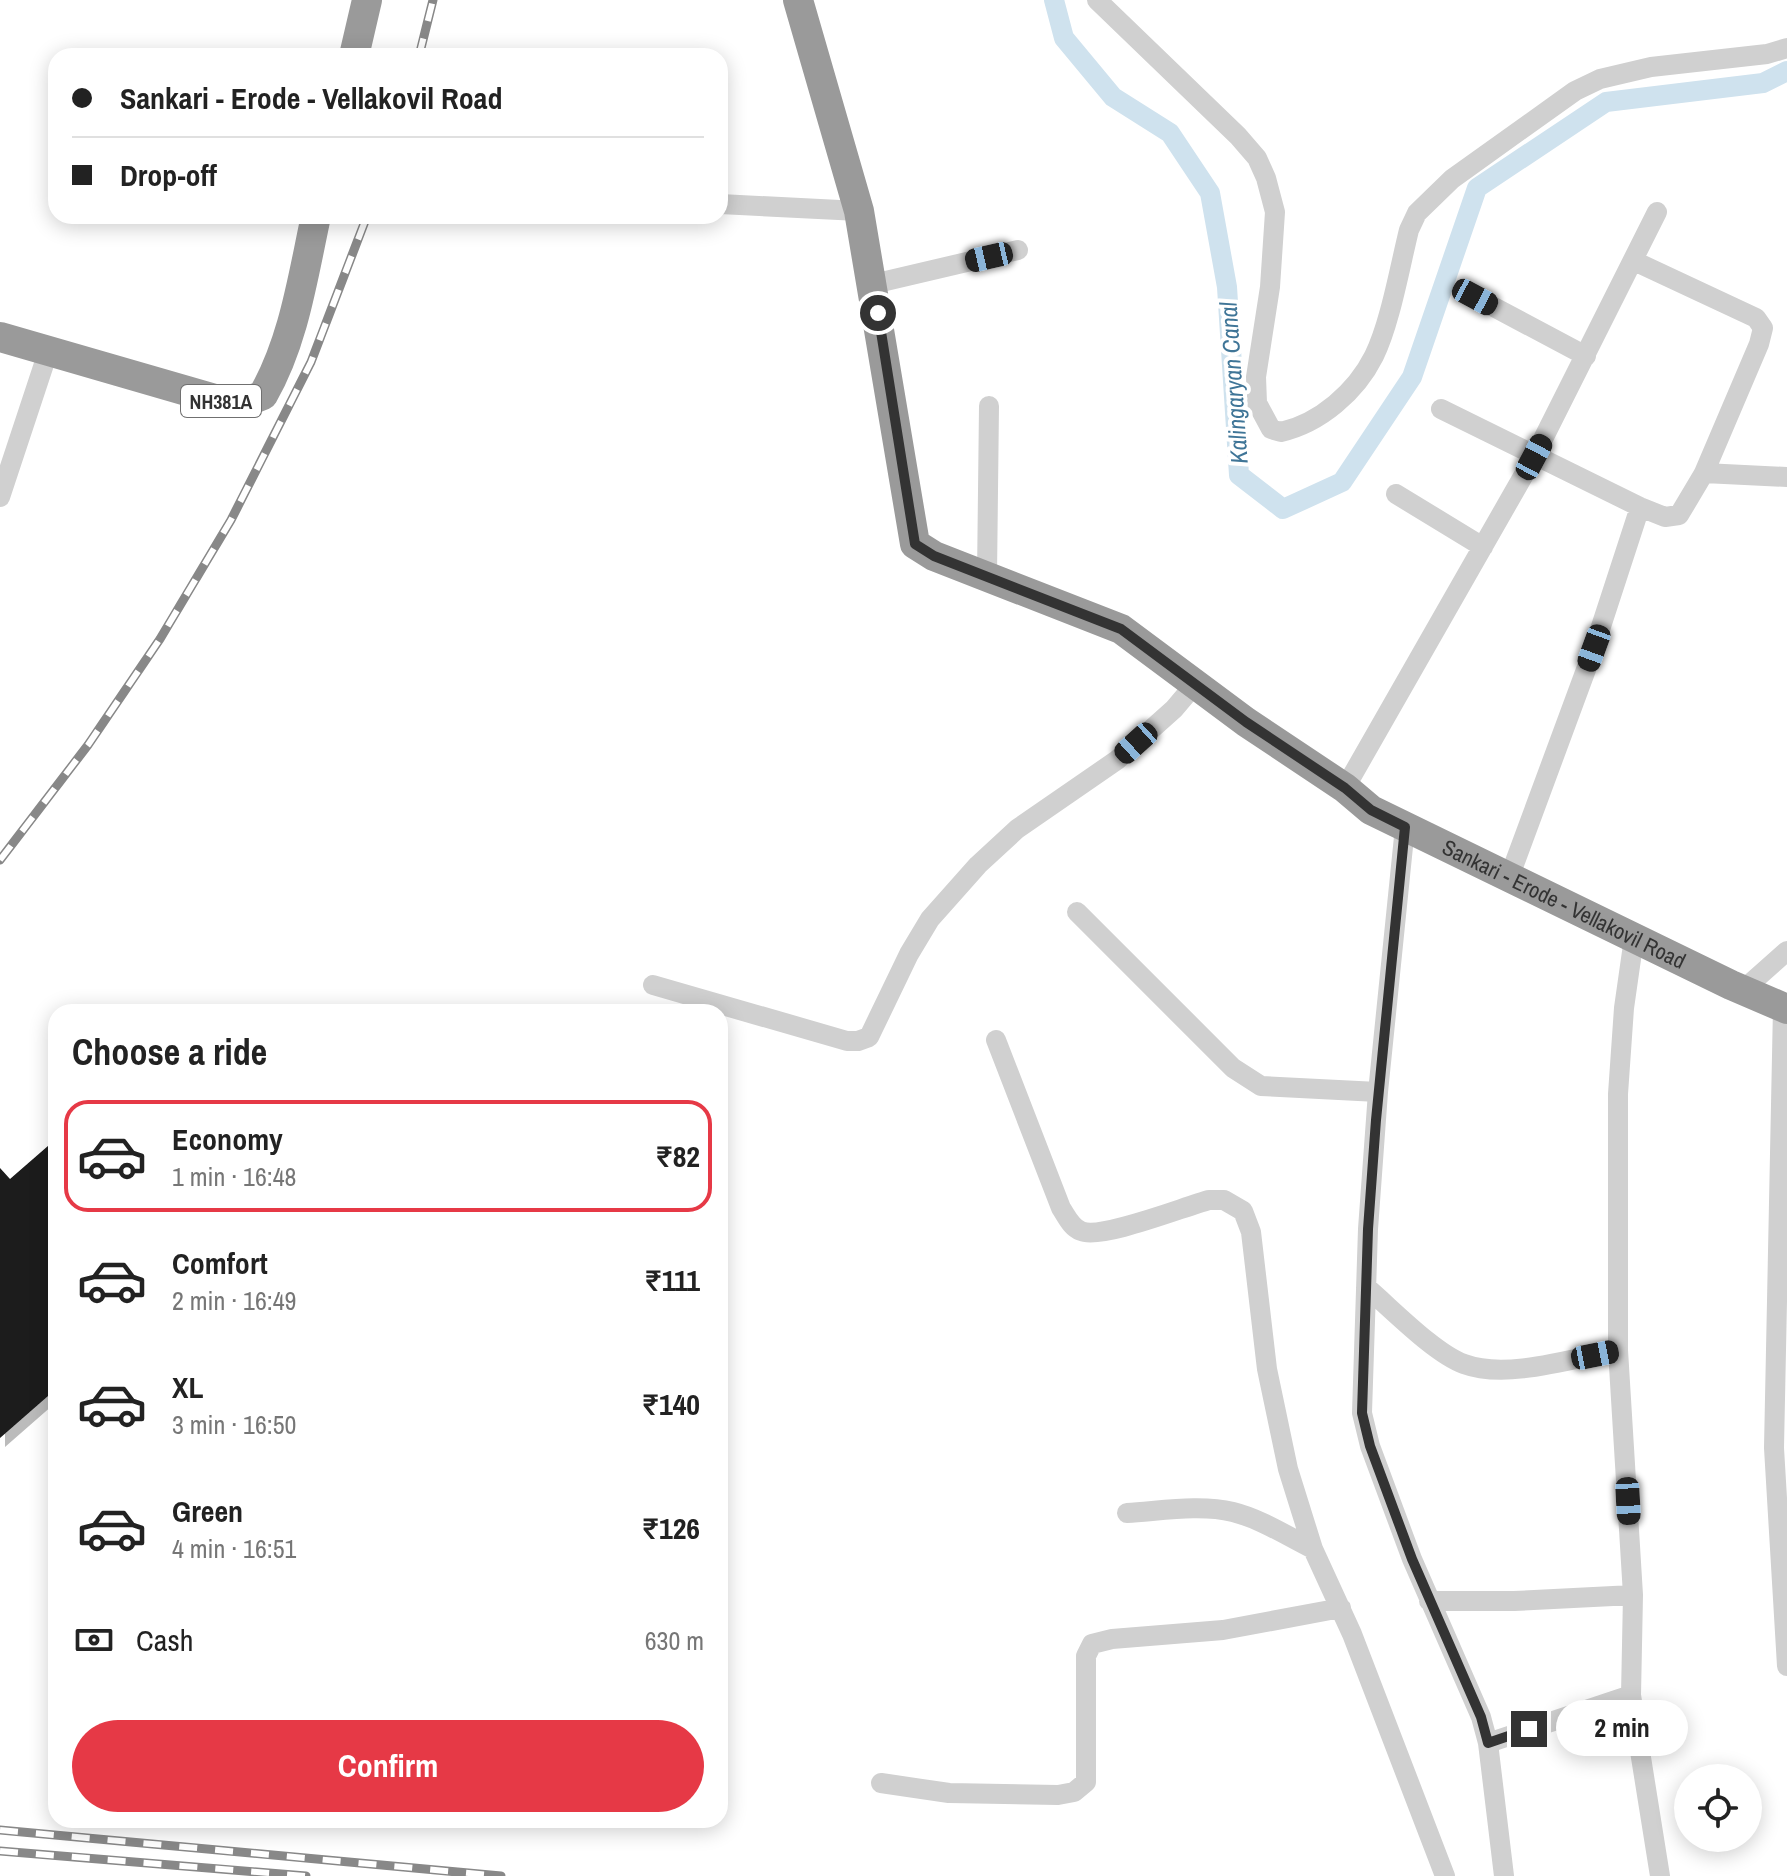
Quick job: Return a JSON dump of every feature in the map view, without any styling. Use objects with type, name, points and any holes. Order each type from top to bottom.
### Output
[{"type":"highway","points":[[356,48],[367,0]]},
{"type":"highway","name":"Sankari - Erode - Vellakovil Road","points":[[798,0],[859,211],[915,544],[934,556],[1121,629],[1246,722],[1345,788],[1371,810],[1785,1008]]},
{"type":"highway","name":"NH381A","points":[[0,337],[232,404],[247,402],[263,395],[281,357],[297,304],[314,224]]},
{"type":"street","points":[[1097,0],[1257,158],[1275,212],[1270,287],[1256,377],[1257,403],[1271,429],[1281,432],[1316,418],[1346,395],[1374,355],[1409,230],[1417,213],[1452,179],[1575,91],[1600,79],[1651,67],[1767,54],[1787,48]]},
{"type":"street","points":[[728,204],[859,211]]},
{"type":"street","points":[[1345,788],[1534,457],[1657,212]]},
{"type":"street","points":[[873,284],[1018,250]]},
{"type":"street","points":[[1441,409],[1640,507],[1665,517],[1679,515],[1704,473],[1763,328],[1756,318],[1634,261]]},
{"type":"street","points":[[1475,297],[1586,356]]},
{"type":"street","points":[[0,497],[49,349]]},
{"type":"street","points":[[987,576],[989,406]]},
{"type":"street","points":[[1704,473],[1787,477]]},
{"type":"street","points":[[1396,494],[1483,547]]},
{"type":"street","points":[[1509,878],[1594,648],[1640,507]]},
{"type":"street","points":[[728,1007],[847,1041],[869,1037],[909,954],[930,919],[978,865],[1017,829],[1117,760],[1174,709],[1196,683]]},
{"type":"street","points":[[1405,827],[1378,1092],[1362,1413],[1370,1446],[1429,1601],[1481,1717],[1488,1743],[1504,1876]]},
{"type":"street","points":[[1077,912],[1233,1068],[1249,1080],[1261,1086],[1278,1088],[1378,1092]]},
{"type":"street","points":[[1634,938],[1624,1008],[1618,1094],[1618,1350],[1633,1595],[1631,1695],[1660,1876]]},
{"type":"street","points":[[1743,990],[1787,951]]},
{"type":"street","points":[[653,985],[719,1004]]},
{"type":"street","points":[[1785,1008],[1774,1448],[1787,1666]]},
{"type":"street","points":[[996,1040],[1061,1208],[1080,1231],[1101,1234],[1209,1200],[1224,1200],[1243,1211],[1251,1232],[1274,1411],[1313,1549],[1341,1608],[1445,1876]]},
{"type":"street","points":[[1366,1287],[1462,1364],[1479,1368],[1524,1368],[1618,1350]]},
{"type":"street","points":[[1127,1513],[1213,1509],[1232,1512],[1249,1517],[1313,1549]]},
{"type":"street","points":[[1429,1601],[1514,1601],[1633,1595]]},
{"type":"street","points":[[881,1783],[949,1793],[1058,1795],[1074,1792],[1086,1782],[1086,1656],[1092,1644],[1112,1639],[1223,1630],[1341,1608]]},
{"type":"street","points":[[1488,1743],[1631,1695]]},
{"type":"building","points":[[48,1146],[48,1396],[0,1438],[0,1168],[10,1179]]},
{"type":"waterway","name":"Kalingaryan Canal","points":[[1054,0],[1064,38],[1113,97],[1170,133],[1210,193],[1227,287],[1239,475],[1283,509],[1342,482],[1412,377],[1477,188],[1606,102],[1763,83],[1787,71]]},
{"type":"railway","points":[[421,48],[433,0]]},
{"type":"railway","points":[[0,860],[88,745],[160,639],[231,520],[311,362],[364,224]]},
{"type":"railway","points":[[0,1830],[501,1876]]},
{"type":"railway","points":[[0,1851],[306,1876]]},
{"type":"route","points":[[878,313],[915,544],[934,556],[1121,629],[1246,722],[1345,788],[1371,810],[1405,827],[1378,1092],[1368,1229],[1362,1413],[1370,1446],[1412,1559],[1481,1717],[1488,1743],[1529,1729]]}]
